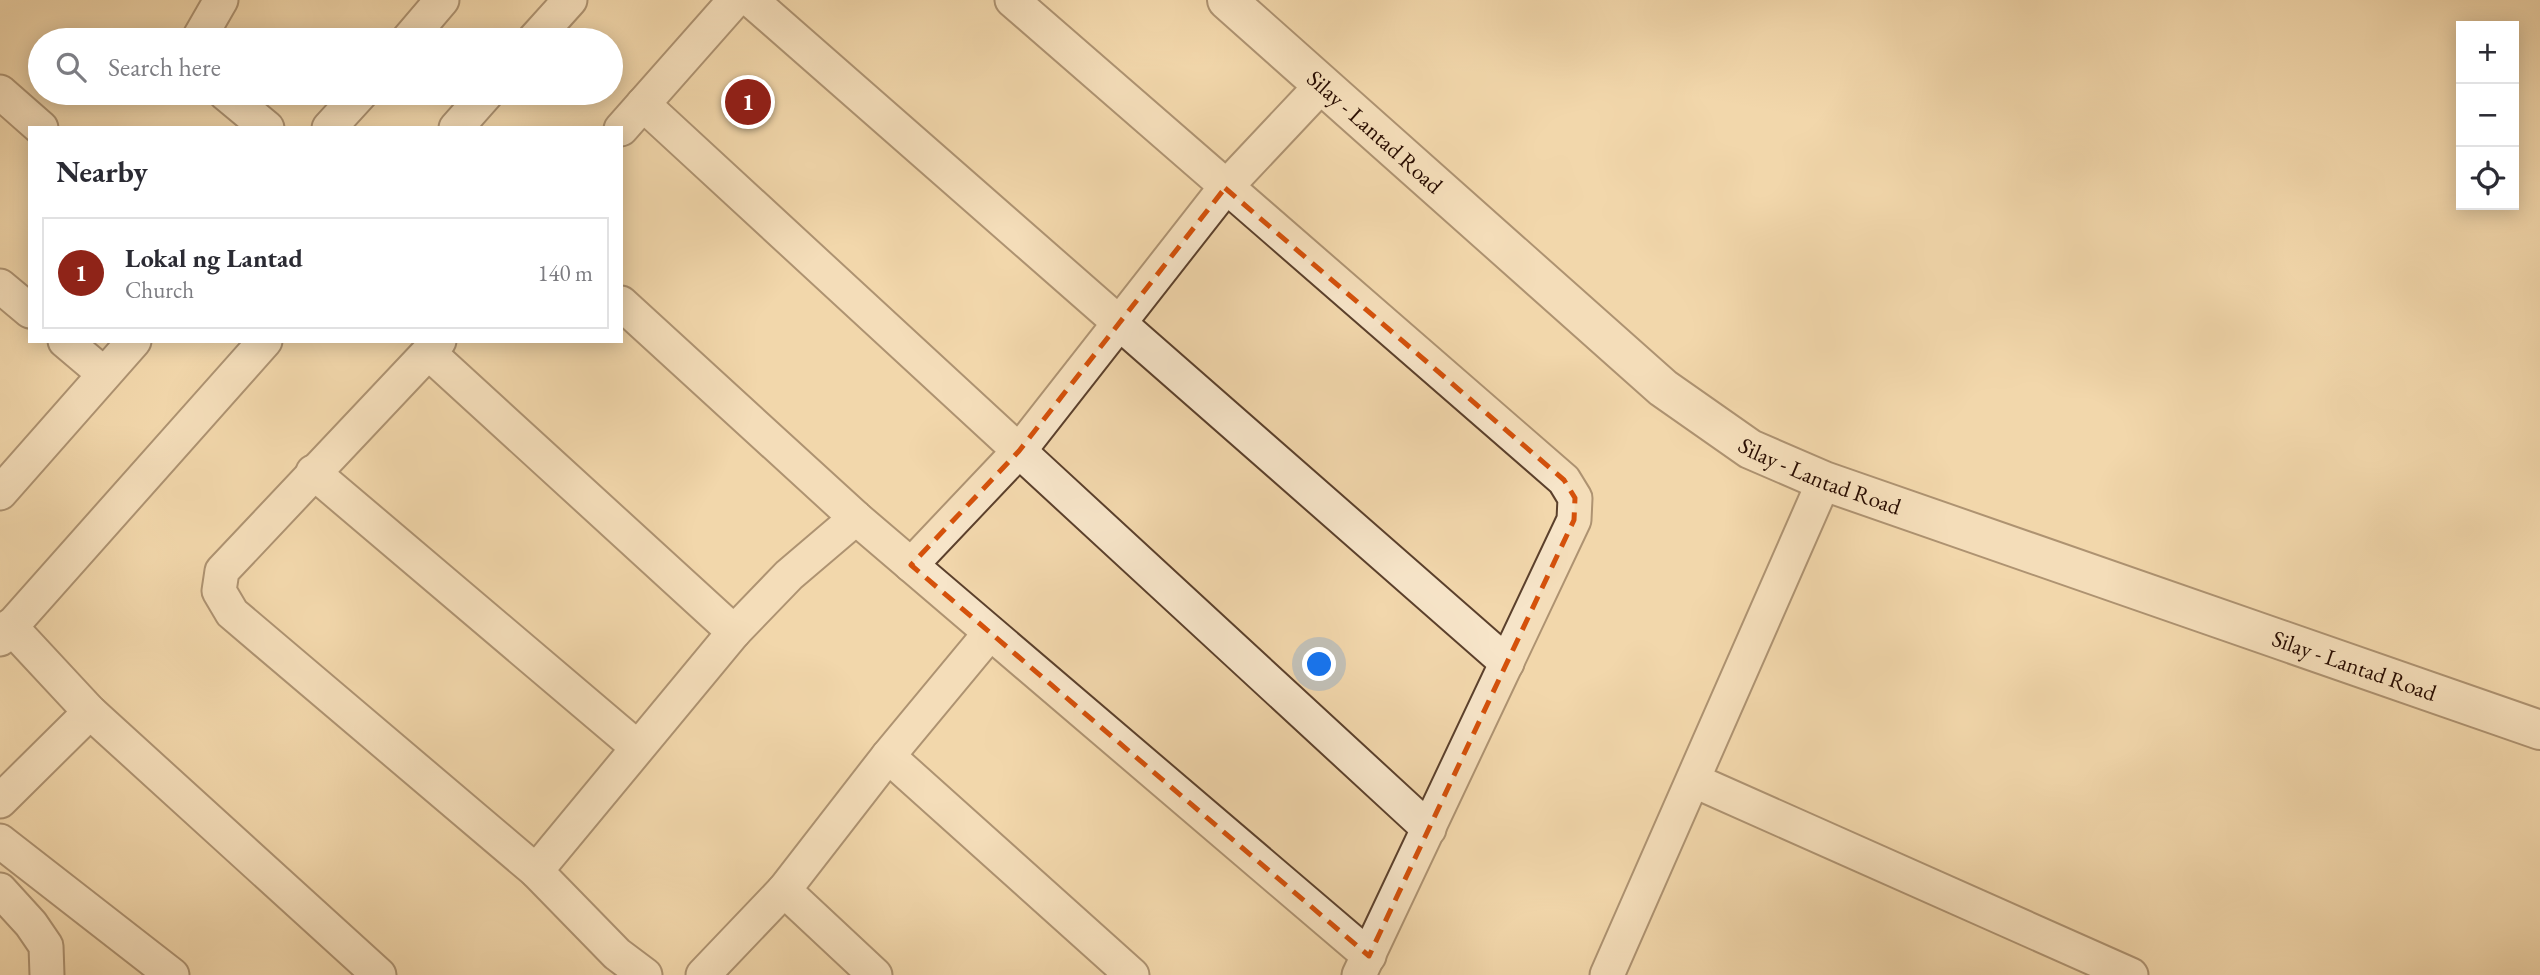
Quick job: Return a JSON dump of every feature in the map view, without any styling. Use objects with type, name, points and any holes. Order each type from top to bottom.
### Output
[{"type":"street","points":[[205,28],[221,0]]},
{"type":"street","points":[[418,28],[442,0]]},
{"type":"street","points":[[545,28],[570,0]]},
{"type":"street","points":[[623,127],[735,0]]},
{"type":"street","points":[[751,0],[1507,663]]},
{"type":"street","points":[[623,305],[856,518],[990,633],[1364,965],[1574,520],[1575,498],[1564,480],[1012,0]]},
{"type":"street","name":"Silay - Lantad Road","points":[[1227,0],[1663,388],[1750,449],[1824,481],[2540,730]]},
{"type":"street","points":[[911,565],[1019,451],[1225,188],[1321,86]]},
{"type":"street","points":[[0,92],[39,126]]},
{"type":"street","points":[[643,104],[1429,829]]},
{"type":"street","points":[[239,105],[265,126]]},
{"type":"street","points":[[331,126],[351,105]]},
{"type":"street","points":[[458,126],[476,105]]},
{"type":"street","points":[[0,286],[28,309]]},
{"type":"street","points":[[67,343],[104,374]]},
{"type":"street","points":[[0,493],[132,343]]},
{"type":"street","points":[[263,343],[5,633],[380,975]]},
{"type":"street","points":[[645,975],[608,964],[536,871],[232,613],[219,591],[222,571],[434,347],[734,632]]},
{"type":"street","points":[[313,472],[637,747]]},
{"type":"street","points":[[1607,975],[1695,781],[1824,481]]},
{"type":"street","points":[[536,871],[734,632],[789,575],[856,518]]},
{"type":"street","points":[[703,975],[784,890],[888,756],[990,633]]},
{"type":"street","points":[[0,802],[90,712]]},
{"type":"street","points":[[888,756],[1132,975]]},
{"type":"street","points":[[1695,781],[2131,975]]},
{"type":"street","points":[[0,841],[172,975]]},
{"type":"street","points":[[0,890],[31,924],[46,946],[47,975]]},
{"type":"street","points":[[784,890],[875,975]]},
{"type":"highlighted area","points":[[1225,188],[1564,480],[1575,498],[1574,520],[1369,956],[911,565],[1019,451]]},
{"type":"place","name":"Lokal ng Lantad","points":[[748,102]]}]
